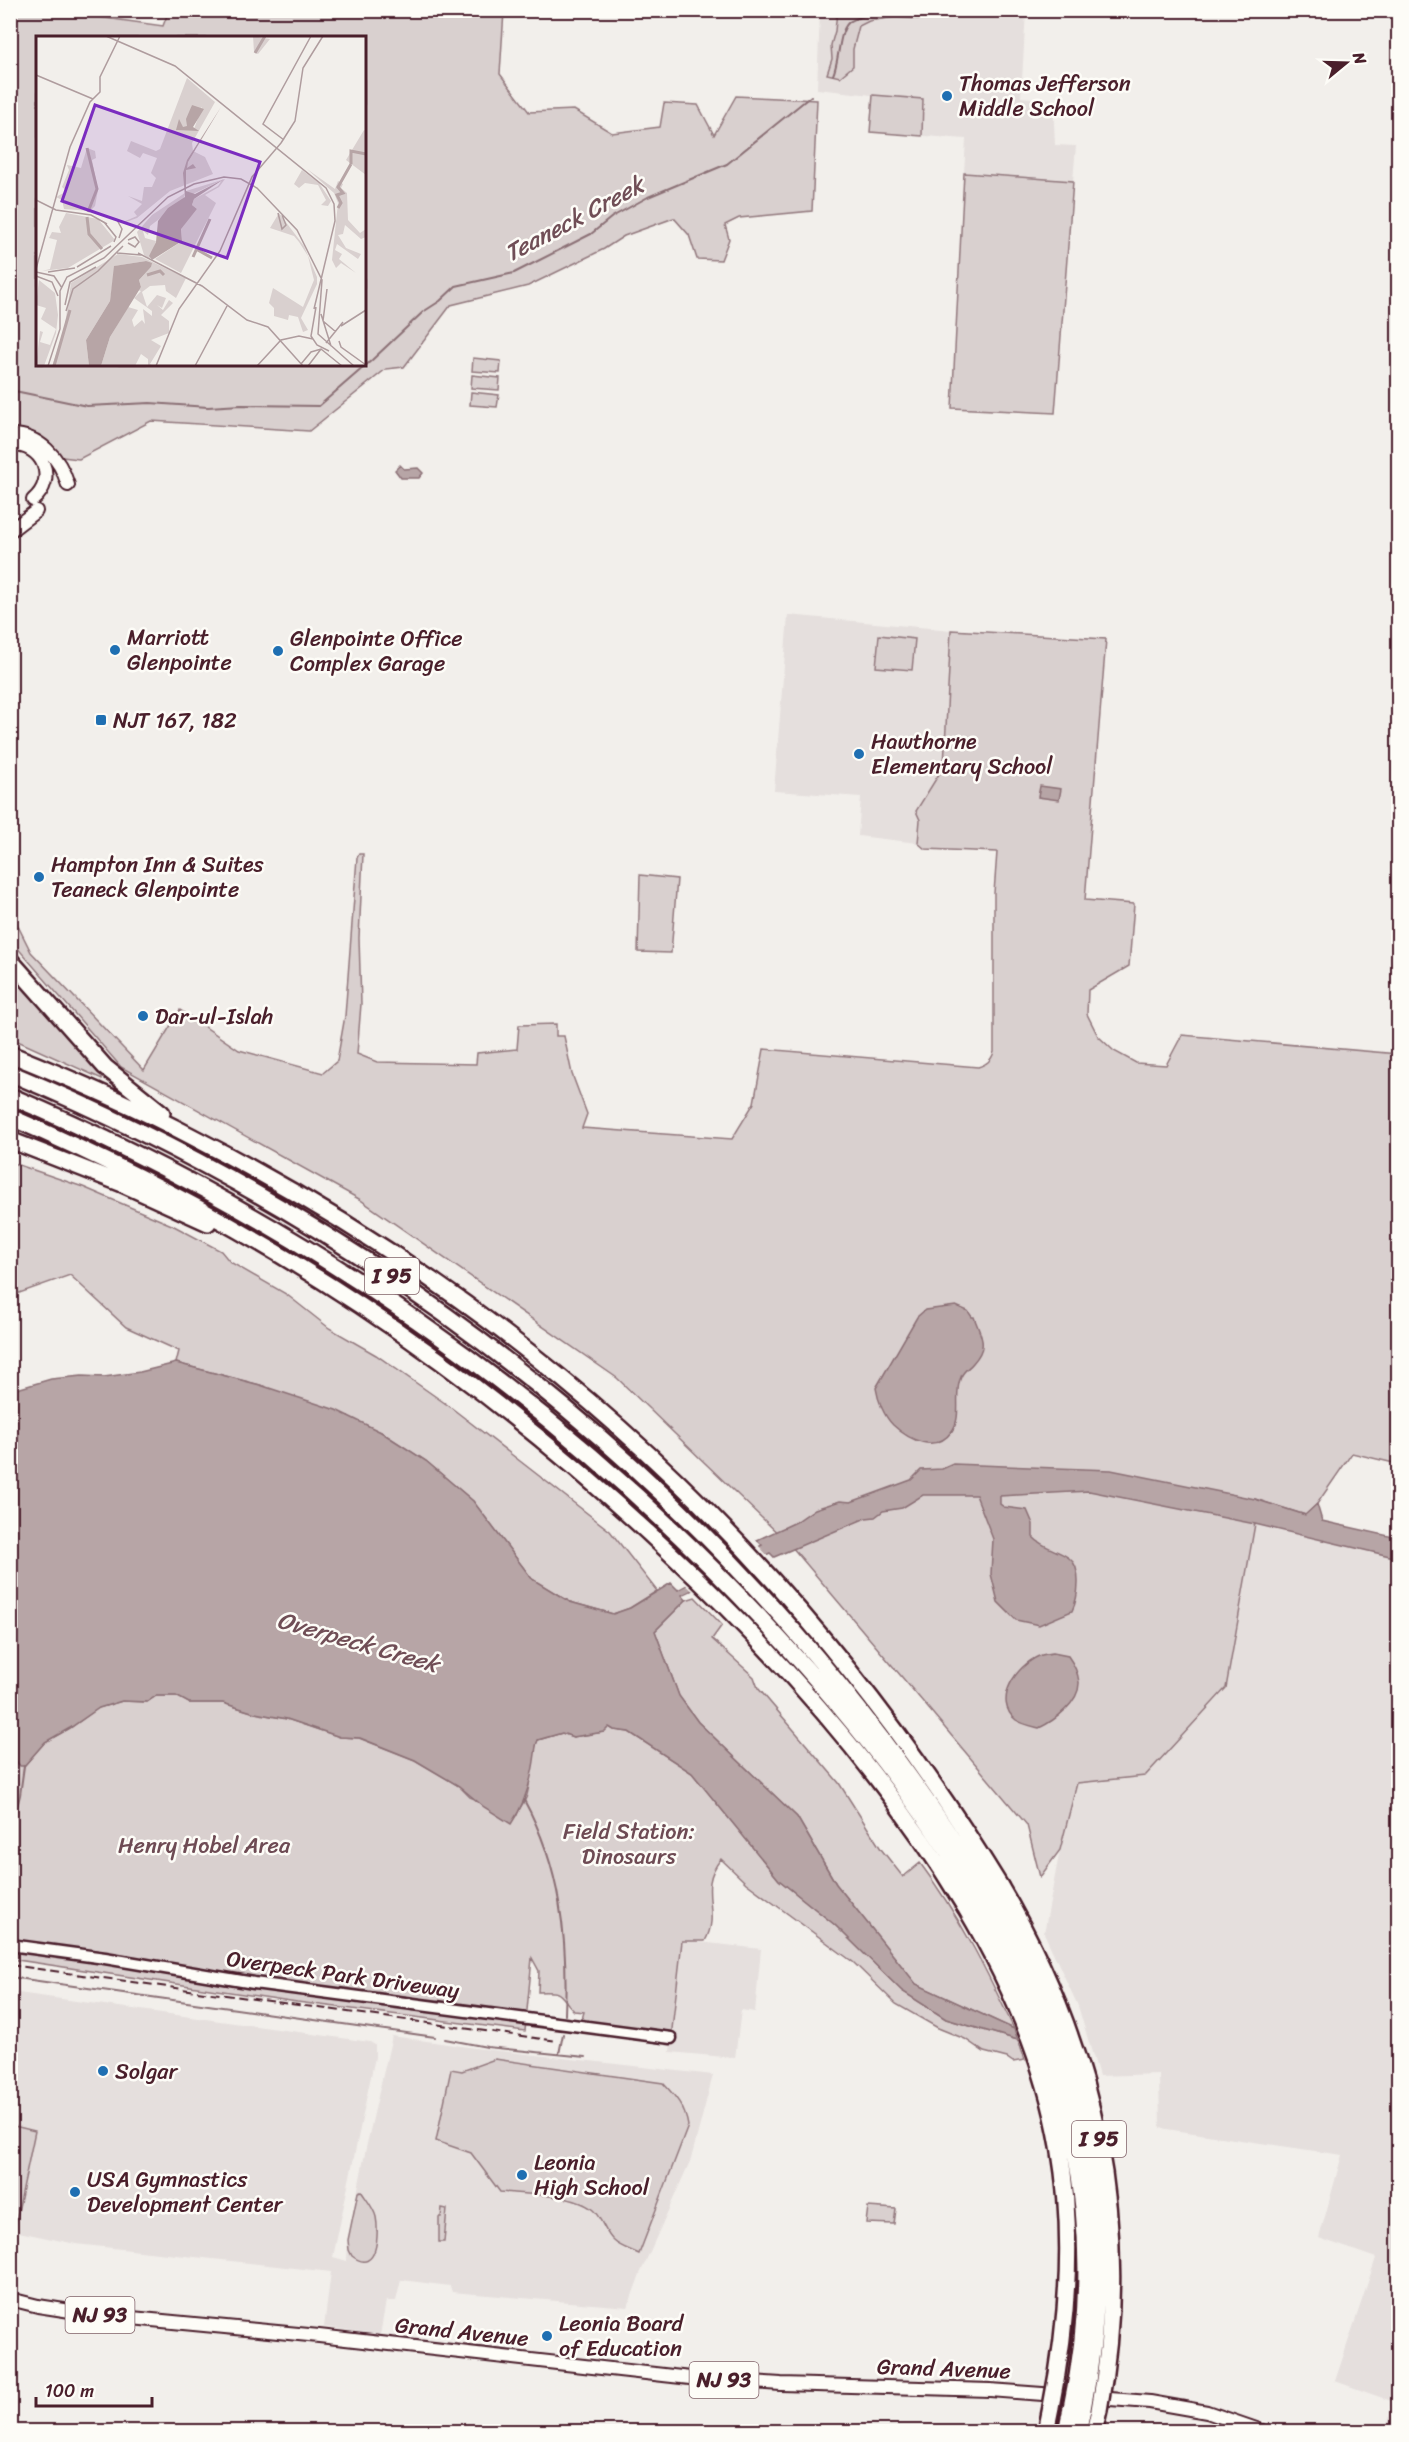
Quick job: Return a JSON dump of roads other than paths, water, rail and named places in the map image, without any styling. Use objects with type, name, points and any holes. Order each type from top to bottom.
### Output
[{"type":"highway","points":[[10,960],[105,1067],[136,1095],[193,1137]]},
{"type":"highway","name":"I 95","points":[[10,1054],[98,1090],[193,1137],[284,1186],[363,1235],[448,1292],[505,1334],[621,1428],[742,1545],[840,1657],[890,1722],[950,1808],[982,1896],[999,1967],[1027,2030],[1048,2094],[1061,2153],[1068,2216],[1069,2283],[1062,2344],[1046,2432]]},
{"type":"highway","name":"I 95","points":[[10,1073],[102,1113],[198,1160],[305,1221],[394,1278],[480,1339],[559,1401],[635,1467],[724,1554],[816,1656],[929,1804],[982,1896]]},
{"type":"highway","name":"I 95","points":[[10,1096],[103,1137],[190,1180],[281,1231],[369,1286],[455,1346],[538,1411],[626,1486],[706,1562],[808,1671],[880,1758],[982,1896],[1026,1962],[1048,2011],[1069,2074],[1086,2146],[1095,2214],[1097,2282],[1093,2352],[1077,2408],[1066,2432]]},
{"type":"highway","name":"I 95","points":[[10,1117],[155,1184],[293,1261],[374,1313],[495,1401],[589,1479],[722,1604],[800,1686],[863,1760],[916,1830],[1033,1946],[1056,1996],[1078,2057],[1097,2130],[1107,2196],[1112,2276],[1109,2341],[1094,2432]]},
{"type":"highway","points":[[10,1140],[120,1183],[182,1210],[250,1246],[293,1261]]},
{"type":"highway","name":"I 95","points":[[1077,2408],[1078,2432]]},
{"type":"main road","points":[[10,435],[28,436],[41,443],[63,473],[68,485]]},
{"type":"main road","points":[[10,445],[30,448],[43,462],[46,481],[34,506],[10,531]]},
{"type":"main road","name":"Grand Avenue","points":[[10,2299],[90,2314],[310,2335],[690,2378],[780,2384],[990,2390],[1150,2402],[1207,2412],[1265,2432]]},
{"type":"street","name":"Overpeck Park Driveway","points":[[10,1945],[114,1959],[254,1983],[671,2038]]},
{"type":"water","points":[[400,465],[404,469],[418,468],[423,473],[419,478],[401,478],[395,470]]},
{"type":"water","points":[[1040,786],[1061,789],[1059,800],[1038,797]]},
{"type":"water","points":[[956,1306],[968,1311],[974,1317],[981,1336],[981,1351],[963,1373],[959,1383],[957,1418],[952,1431],[938,1442],[914,1440],[899,1431],[890,1421],[882,1408],[876,1388],[917,1317],[925,1310]]},
{"type":"water","name":"Overpeck Creek","points":[[176,1363],[260,1385],[336,1410],[381,1432],[426,1461],[473,1501],[532,1579],[570,1602],[613,1614],[630,1608],[671,1583],[678,1590],[762,1545],[757,1540],[796,1522],[815,1509],[840,1501],[851,1502],[911,1480],[921,1470],[942,1469],[953,1464],[1111,1470],[1255,1499],[1305,1515],[1317,1504],[1322,1521],[1398,1538],[1398,1558],[1255,1524],[1089,1491],[1000,1496],[1000,1504],[1004,1507],[1027,1510],[1033,1524],[1033,1537],[1041,1544],[1069,1558],[1076,1569],[1078,1583],[1072,1611],[1039,1625],[1016,1620],[998,1602],[991,1574],[993,1539],[976,1495],[923,1495],[902,1508],[883,1511],[875,1517],[866,1518],[774,1557],[770,1553],[682,1595],[686,1600],[655,1631],[679,1696],[698,1722],[797,1817],[836,1884],[916,1984],[1014,2029],[1018,2040],[946,2019],[902,1991],[835,1925],[779,1880],[692,1773],[629,1732],[609,1727],[604,1732],[573,1737],[562,1733],[538,1740],[527,1790],[511,1824],[484,1807],[459,1786],[415,1760],[360,1738],[340,1737],[287,1719],[255,1713],[223,1703],[189,1703],[176,1696],[156,1696],[147,1702],[122,1701],[99,1708],[45,1742],[24,1766],[20,1766],[14,1758],[10,1744],[10,1391],[51,1379],[82,1376],[104,1377],[140,1372]]},
{"type":"water","points":[[1053,1653],[1068,1656],[1078,1675],[1078,1689],[1071,1703],[1052,1721],[1039,1728],[1027,1725],[1016,1720],[1009,1712],[1006,1703],[1010,1685],[1015,1676],[1030,1661],[1041,1655]]},
{"type":"waterway","name":"Teaneck Creek","points":[[833,75],[841,37],[847,24],[859,17],[888,10]]},
{"type":"waterway","name":"Teaneck Creek","points":[[366,365],[423,312],[440,301],[456,286],[514,273],[591,234],[612,217],[648,197],[727,164],[811,96]]},
{"type":"waterway","name":"Teaneck Creek","points":[[10,390],[87,406],[150,403],[208,407],[319,406],[365,366]]},
{"type":"waterway","points":[[10,1836],[24,1766]]},
{"type":"waterway","points":[[524,1800],[537,1826],[546,1852],[559,1904],[565,1959],[565,2015]]},
{"type":"waterway","points":[[10,1977],[435,2037]]},
{"type":"waterway","points":[[559,2054],[563,2034]]},
{"type":"waterway","points":[[445,2039],[487,2047],[586,2057]]},
{"type":"railway","points":[[10,1965],[557,2041]]},
{"type":"place","name":"Thomas Jefferson Middle School","points":[[947,96]]},
{"type":"place","name":"Marriott Glenpointe","points":[[115,650]]},
{"type":"place","name":"Glenpointe Office Complex Garage","points":[[278,651]]},
{"type":"place","name":"NJT 167, 182","points":[[101,720]]},
{"type":"place","name":"Hawthorne Elementary School","points":[[859,754]]},
{"type":"place","name":"Hampton Inn & Suites Teaneck Glenpointe","points":[[39,877]]},
{"type":"place","name":"Dar-ul-Islah","points":[[143,1016]]},
{"type":"place","name":"Solgar","points":[[103,2071]]},
{"type":"place","name":"Leonia High School","points":[[522,2175]]},
{"type":"place","name":"USA Gymnastics Development Center","points":[[75,2192]]},
{"type":"place","name":"Leonia Board of Education","points":[[547,2336]]},
{"type":"park label","name":"Field Station: Dinosaurs","points":[[629,1844]]},
{"type":"park label","name":"Henry Hobel Area","points":[[204,1845]]}]
